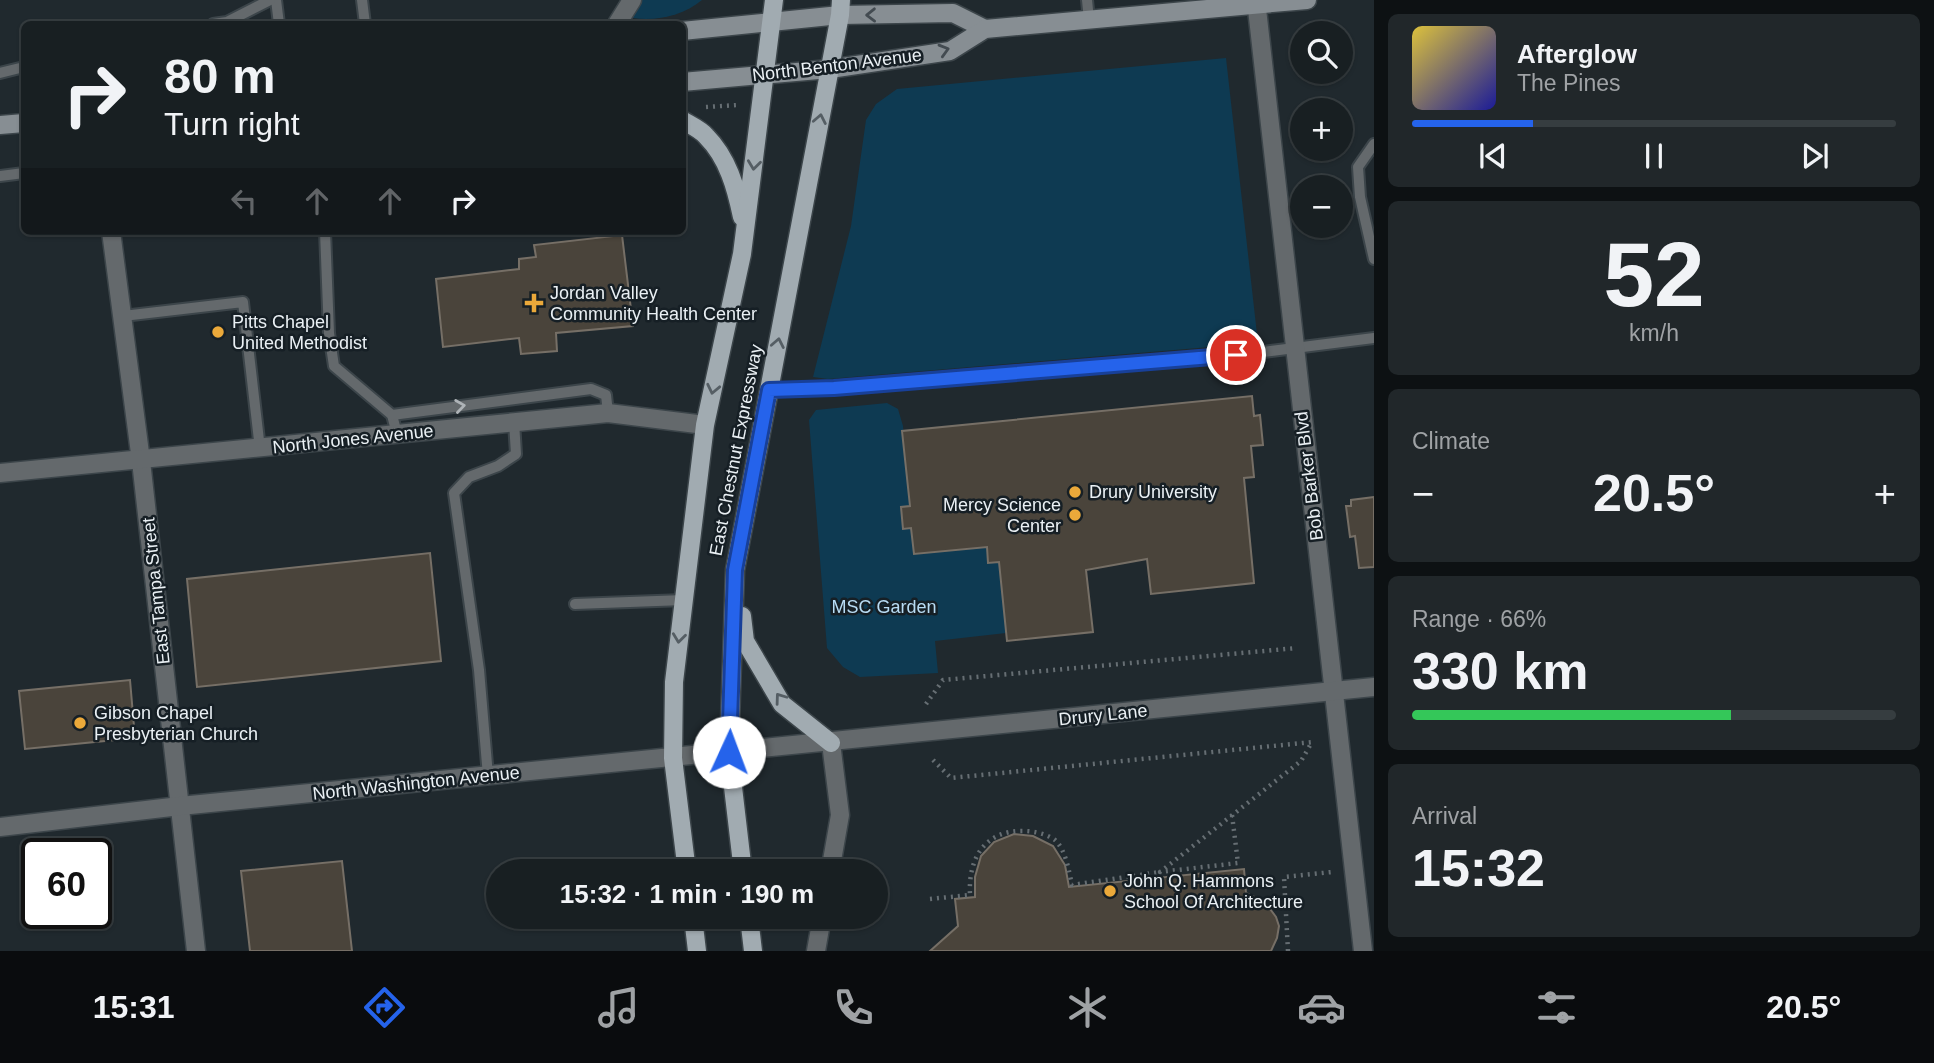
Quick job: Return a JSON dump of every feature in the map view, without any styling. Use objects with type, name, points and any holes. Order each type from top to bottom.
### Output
[{"type":"main road","name":"East Chestnut Expressway","points":[[685,859],[673,758],[674,682],[705,425],[746,233],[774,0]]},
{"type":"main road","name":"North Benton Avenue","points":[[686,82],[830,69],[950,51],[985,29],[1307,0]]},
{"type":"main road","name":"East Chestnut Expressway","points":[[741,859],[729,752],[735,570],[840,8]]},
{"type":"main road","points":[[686,30],[773,20],[840,8],[953,13],[985,29]]},
{"type":"main road","points":[[0,125],[21,123]]},
{"type":"main road","points":[[686,123],[705,135],[723,159],[736,187],[746,233]]},
{"type":"main road","points":[[735,570],[746,641],[782,704],[831,743]]},
{"type":"main road","points":[[695,929],[698,951]]},
{"type":"main road","points":[[750,929],[752,951]]},
{"type":"street","points":[[619,21],[632,0]]},
{"type":"street","name":"Bob Barker Blvd","points":[[1256,3],[1363,951]]},
{"type":"street","name":"East Tampa Street","points":[[112,235],[141,461],[196,951]]},
{"type":"street","name":"North Jones Avenue","points":[[0,473],[608,413],[705,425]]},
{"type":"street","name":"Drury Lane","points":[[831,743],[1374,687]]},
{"type":"street","points":[[831,743],[840,815],[832,859]]},
{"type":"street","name":"North Washington Avenue","points":[[0,827],[180,806],[831,743]]},
{"type":"street","points":[[816,951],[820,929]]},
{"type":"lane","points":[[229,21],[270,0]]},
{"type":"lane","points":[[276,0],[279,21]]},
{"type":"lane","points":[[362,0],[365,21]]},
{"type":"lane","points":[[1087,0],[1089,20]]},
{"type":"lane","points":[[0,73],[21,68]]},
{"type":"lane","points":[[1374,144],[1358,167],[1360,197],[1374,259]]},
{"type":"lane","points":[[0,176],[21,173]]},
{"type":"lane","points":[[325,235],[329,333],[334,366],[392,415],[397,435]]},
{"type":"lane","points":[[122,316],[243,302],[260,449]]},
{"type":"lane","points":[[769,390],[834,388],[1294,348],[1374,338]]},
{"type":"lane","points":[[392,415],[591,389],[606,394],[608,413]]},
{"type":"lane","points":[[488,776],[479,670],[454,493],[469,477],[498,466],[516,454],[514,422]]},
{"type":"lane","points":[[575,604],[684,600]]},
{"type":"path","points":[[705,107],[738,105]]},
{"type":"path","points":[[926,704],[943,680],[1297,648]]},
{"type":"path","points":[[933,760],[951,778],[1313,741],[1301,761],[1160,872]]},
{"type":"path","points":[[930,899],[970,895],[972,871],[978,851],[989,839],[1010,830],[1034,831],[1055,840],[1067,863],[1072,885],[1238,863],[1232,816]]},
{"type":"path","points":[[1288,951],[1284,877],[1354,870]]},
{"type":"green space","points":[[640,0],[702,0],[687,10],[669,16],[633,18],[633,10]]},
{"type":"green space","points":[[1226,58],[1258,343],[828,379],[813,377],[851,226],[866,120],[876,104],[897,89]]},
{"type":"green space","name":"MSC Garden","points":[[887,403],[898,409],[903,426],[910,506],[901,507],[903,529],[911,528],[914,554],[987,547],[988,563],[999,562],[1006,633],[935,641],[938,673],[860,677],[843,667],[827,648],[809,420],[816,410]]},
{"type":"building","name":"Jordan Valley Community Health Center","points":[[622,235],[633,326],[556,333],[557,351],[521,354],[519,338],[443,347],[436,279],[519,269],[519,259],[536,257],[534,245]]},
{"type":"building","name":"Mercy Science Center","points":[[1252,396],[1254,416],[1260,415],[1263,445],[1251,446],[1254,477],[1244,478],[1254,583],[1151,594],[1147,559],[1086,570],[1093,632],[1007,641],[999,562],[988,563],[987,547],[914,554],[911,528],[903,529],[901,507],[910,506],[902,431]]},
{"type":"building","points":[[1374,497],[1374,567],[1359,568],[1355,536],[1350,537],[1346,506],[1351,506],[1351,500]]},
{"type":"building","points":[[430,553],[441,661],[197,687],[187,579]]},
{"type":"building","points":[[130,680],[135,738],[25,749],[19,691]]},
{"type":"building","name":"John Q. Hammons School Of Architecture","points":[[1014,834],[1033,836],[1053,846],[1065,865],[1069,887],[1244,869],[1246,893],[1265,902],[1276,917],[1279,926],[1277,938],[1271,951],[930,951],[958,926],[955,899],[975,897],[975,877],[981,856],[994,842]]},
{"type":"building","points":[[342,861],[352,951],[250,951],[241,871]]},
{"type":"place","name":"Jordan Valley Community Health Center","points":[[534,303]]},
{"type":"place","name":"Pitts Chapel United Methodist","points":[[218,332]]},
{"type":"place","name":"Drury University","points":[[1075,492]]},
{"type":"place","name":"Mercy Science Center","points":[[1075,515]]},
{"type":"place","name":"Gibson Chapel Presbyterian Church","points":[[80,723]]},
{"type":"place","name":"John Q. Hammons School Of Architecture","points":[[1110,891]]},
{"type":"route","points":[[729,752],[735,570],[769,390],[834,388],[1236,355]]}]
